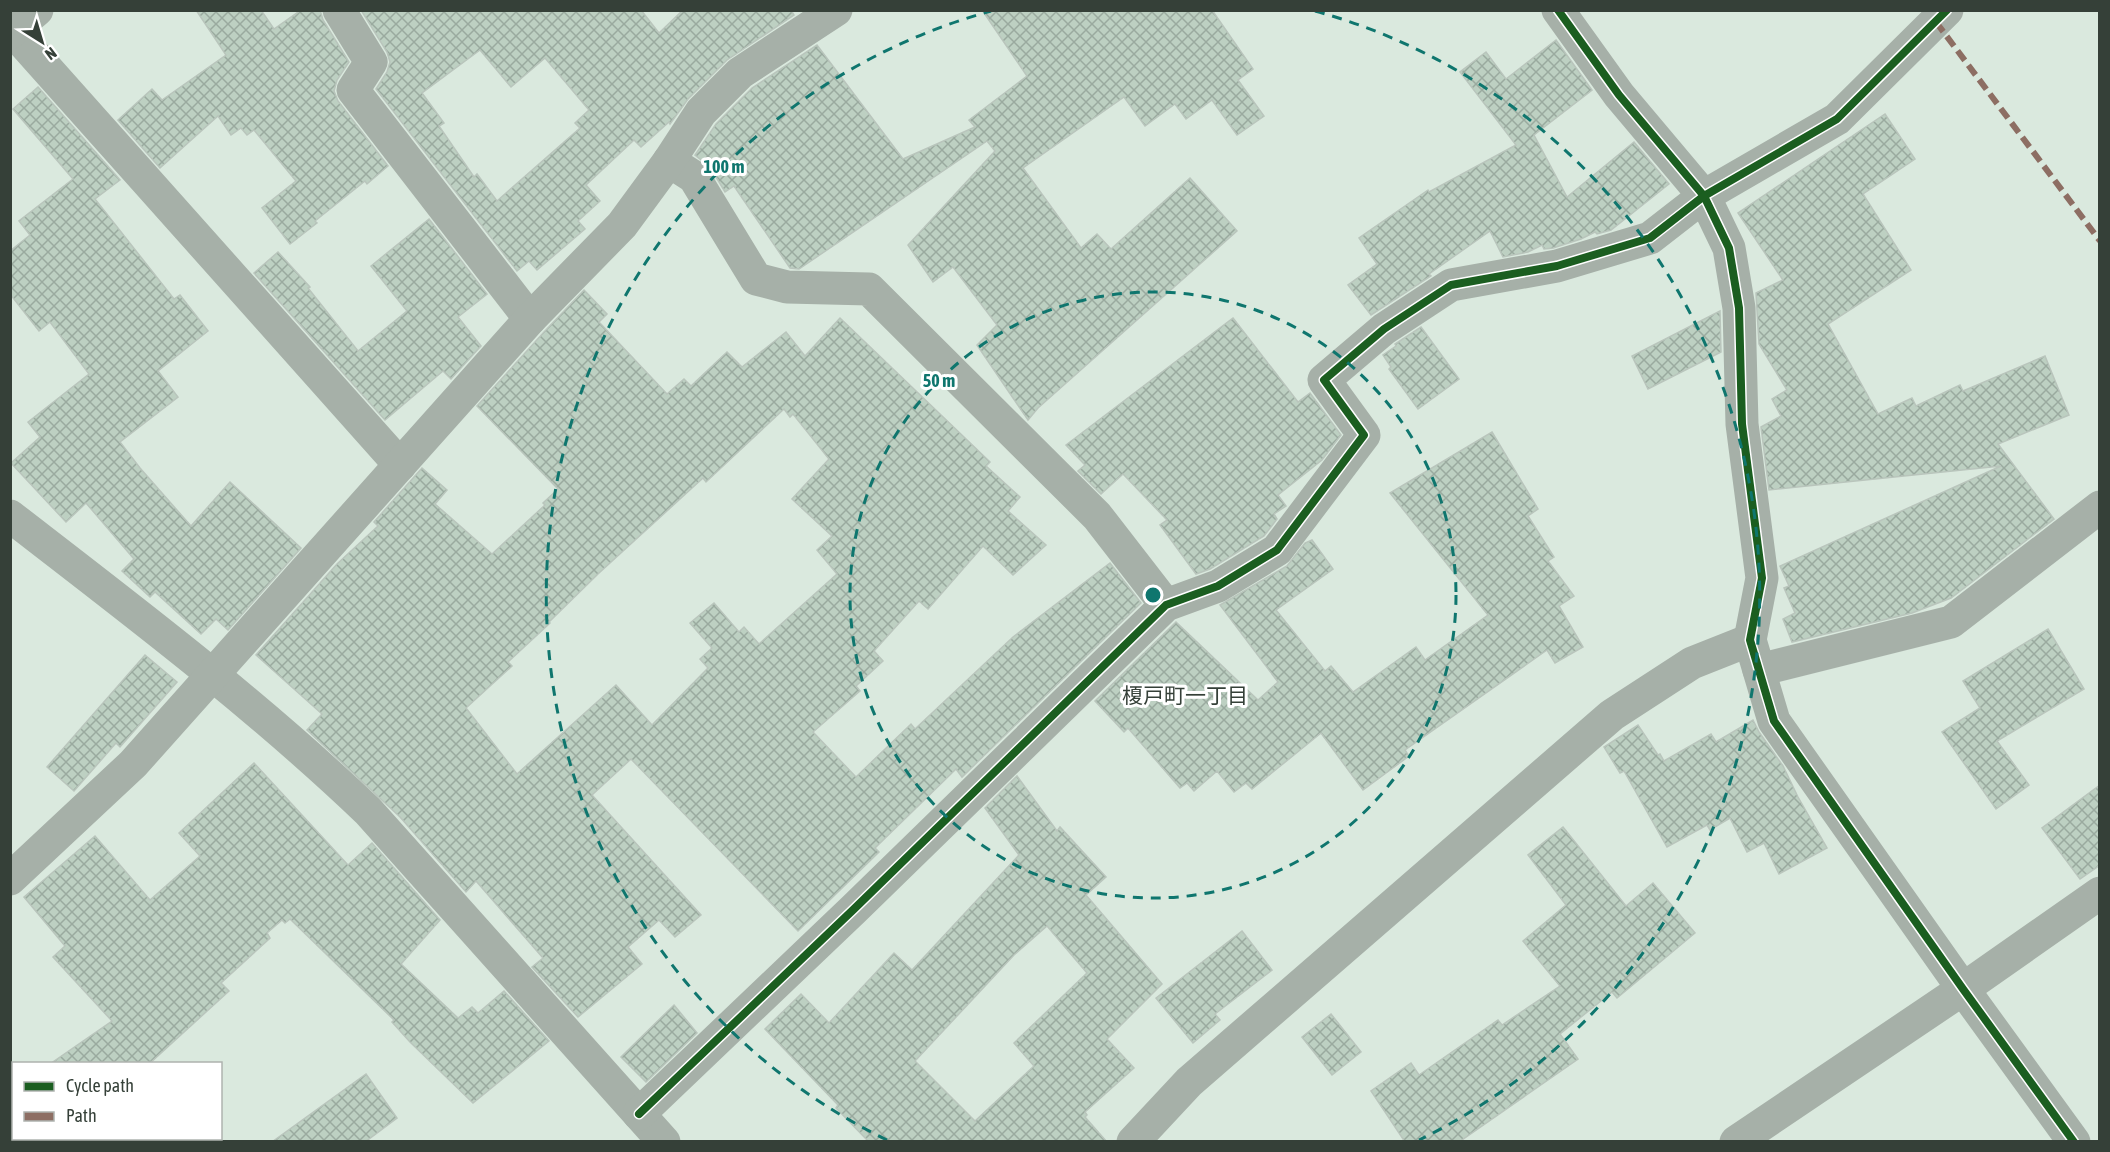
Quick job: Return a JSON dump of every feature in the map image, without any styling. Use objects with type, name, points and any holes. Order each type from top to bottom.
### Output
[{"type":"street","points":[[339,10],[371,62],[353,90],[530,319]]},
{"type":"street","points":[[10,879],[133,764],[530,319],[622,225],[701,112],[740,74],[836,10]]},
{"type":"street","points":[[1557,10],[1619,95],[1704,196],[1729,248],[1739,308],[1742,424],[1762,578],[1750,640],[1774,722],[2074,1142]]},
{"type":"street","points":[[639,1114],[871,893],[1166,606],[1218,586],[1277,550],[1364,435],[1324,380],[1384,329],[1451,285],[1557,267],[1650,238],[1704,196],[1837,118],[1947,10]]},
{"type":"street","points":[[20,25],[400,465]]},
{"type":"street","points":[[669,160],[693,177],[756,279],[787,287],[869,289],[1097,516],[1166,606]]},
{"type":"street","points":[[1759,670],[1951,622],[2100,507]]},
{"type":"street","points":[[10,516],[213,674],[316,761],[368,811],[664,1142]]},
{"type":"street","points":[[1133,1142],[1189,1082],[1612,715],[1692,663],[1750,640]]},
{"type":"street","points":[[1736,1142],[1963,989],[2100,893]]},
{"type":"building","points":[[196,10],[261,10],[274,29],[301,10],[320,10],[323,20],[349,62],[337,80],[334,91],[338,101],[388,166],[367,184],[365,181],[290,244],[262,208],[296,181],[254,130],[247,135],[241,128],[231,135],[218,116],[160,168],[118,120],[152,89],[162,100],[226,55]]},
{"type":"building","points":[[361,10],[641,10],[659,33],[683,10],[791,10],[794,15],[727,60],[688,99],[670,124],[669,122],[641,147],[634,140],[586,185],[600,201],[578,221],[585,229],[537,270],[529,261],[517,271],[376,89],[387,72],[390,62],[387,52]],"holes":[[[480,50],[511,87],[545,58],[589,110],[575,123],[580,128],[497,201],[477,174],[474,177],[439,126],[444,123],[422,93]]]},
{"type":"building","points":[[982,10],[1212,10],[1253,69],[1238,80],[1264,116],[1237,135],[1212,100],[1186,119],[1175,104],[1145,126],[1124,97],[1023,168],[1081,248],[1097,234],[1111,249],[1190,178],[1237,231],[1038,408],[1028,420],[977,345],[997,325],[953,267],[933,282],[908,245],[995,151],[987,141],[799,269],[790,268],[734,186],[725,192],[710,167],[695,155],[716,124],[752,88],[817,45],[903,159],[975,127],[969,120],[1027,76]]},
{"type":"building","points":[[1556,40],[1592,90],[1534,135],[1567,197],[1634,142],[1669,184],[1611,230],[1597,234],[1595,232],[1553,248],[1544,249],[1542,245],[1528,252],[1503,257],[1490,231],[1429,274],[1431,276],[1371,315],[1348,285],[1377,264],[1359,238],[1428,190],[1429,192],[1516,145],[1460,72],[1486,52],[1506,79]]},
{"type":"building","points":[[38,87],[120,180],[95,199],[174,299],[180,295],[208,331],[158,371],[178,397],[120,442],[191,526],[230,482],[301,548],[228,630],[216,619],[201,634],[155,592],[150,597],[122,571],[134,559],[86,503],[66,522],[11,463],[40,437],[28,422],[89,374],[50,322],[39,331],[10,294],[10,251],[30,235],[19,221],[73,179],[13,109]]},
{"type":"building","points":[[1885,114],[1915,159],[1863,194],[1911,270],[1828,324],[1878,414],[1912,398],[1916,406],[1960,385],[1963,391],[2045,356],[2069,415],[1998,444],[2054,519],[1951,598],[1912,613],[1792,642],[1783,619],[1795,613],[1784,588],[1789,586],[1780,566],[2001,466],[1769,490],[1761,427],[1781,416],[1772,399],[1787,390],[1759,344],[1756,293],[1783,280],[1738,213]]},
{"type":"building","points":[[429,219],[487,294],[458,317],[481,346],[451,379],[443,371],[385,420],[254,273],[278,252],[310,287],[308,288],[358,351],[407,311],[371,266]]},
{"type":"building","points":[[584,290],[607,314],[599,322],[667,394],[684,379],[691,386],[727,352],[742,367],[786,332],[805,356],[840,318],[990,462],[986,466],[1020,497],[1008,511],[1046,545],[1013,575],[983,546],[928,609],[919,601],[874,651],[883,661],[856,686],[860,691],[813,732],[856,777],[911,724],[915,729],[1013,637],[1110,563],[1141,603],[962,777],[956,769],[875,848],[879,852],[798,931],[631,759],[592,795],[701,915],[675,937],[659,920],[628,947],[642,964],[578,1017],[532,967],[543,958],[476,881],[466,892],[400,817],[307,730],[322,714],[256,655],[337,564],[378,526],[374,522],[422,468],[447,490],[435,504],[492,554],[545,505],[543,503],[558,489],[477,406]],"holes":[[[784,409],[790,417],[793,414],[829,459],[792,499],[832,536],[817,550],[837,574],[759,644],[744,627],[739,632],[714,603],[690,623],[712,648],[700,659],[708,668],[652,725],[616,685],[517,774],[466,708],[512,666],[508,662],[599,573],[703,478],[706,482]]]},
{"type":"building","points":[[1720,311],[1721,352],[1648,389],[1632,356]]},
{"type":"building","points":[[1233,318],[1298,402],[1310,393],[1341,435],[1322,460],[1278,495],[1286,506],[1274,514],[1277,519],[1264,536],[1210,569],[1196,574],[1160,525],[1167,520],[1123,474],[1101,494],[1078,471],[1085,465],[1066,445]]},
{"type":"building","points":[[1421,327],[1459,379],[1418,409],[1389,369],[1391,367],[1383,355]]},
{"type":"building","points":[[1492,432],[1538,509],[1528,516],[1554,557],[1548,561],[1574,596],[1559,606],[1583,647],[1555,663],[1547,650],[1405,750],[1409,756],[1363,790],[1321,733],[1252,789],[1246,783],[1234,792],[1217,771],[1194,791],[1187,783],[1180,788],[1128,728],[1124,732],[1095,701],[1176,622],[1258,700],[1278,682],[1220,605],[1287,566],[1305,543],[1312,540],[1333,569],[1276,610],[1325,671],[1331,666],[1353,692],[1416,647],[1425,660],[1488,615],[1390,493]]},
{"type":"building","points":[[2048,629],[2084,689],[1997,741],[2029,785],[1996,809],[1942,732],[1980,708],[1963,681]]},
{"type":"building","points":[[145,655],[177,682],[120,747],[116,743],[74,791],[47,767]]},
{"type":"building","points":[[1753,720],[1783,766],[1827,848],[1779,874],[1764,843],[1747,852],[1730,818],[1710,830],[1707,825],[1667,847],[1624,771],[1620,773],[1604,747],[1638,725],[1664,761],[1711,734],[1716,742]]},
{"type":"building","points":[[254,763],[348,865],[372,843],[440,920],[401,964],[458,1018],[472,1007],[478,1013],[504,991],[549,1041],[473,1103],[410,1042],[392,1022],[394,1020],[290,919],[285,923],[282,920],[267,933],[270,938],[221,983],[229,991],[151,1062],[53,1062],[112,1021],[53,957],[65,946],[24,897],[95,836],[150,900],[200,856],[179,833]]},
{"type":"building","points":[[1017,776],[1057,831],[1060,827],[1106,877],[1086,895],[1162,984],[1107,1039],[1134,1068],[1085,1112],[1087,1115],[1085,1117],[1107,1142],[869,1142],[836,1108],[838,1105],[765,1029],[801,994],[829,1023],[894,953],[912,970],[1019,855],[985,808]],"holes":[[[1047,926],[1087,973],[1014,1043],[1034,1066],[975,1121],[915,1061],[1014,955]]]},
{"type":"building","points":[[2100,785],[2100,865],[2080,879],[2042,828]]},
{"type":"building","points":[[1563,827],[1626,906],[1653,883],[1695,933],[1617,998],[1612,992],[1560,1034],[1578,1059],[1459,1142],[1405,1142],[1371,1091],[1411,1063],[1419,1075],[1498,1020],[1502,1025],[1560,986],[1523,941],[1566,905],[1528,855]]},
{"type":"building","points":[[1242,931],[1272,970],[1215,1014],[1220,1020],[1193,1043],[1156,998]]},
{"type":"building","points":[[674,1005],[697,1033],[646,1082],[621,1057]]},
{"type":"building","points":[[1331,1014],[1361,1052],[1332,1075],[1302,1037]]},
{"type":"building","points":[[366,1074],[397,1118],[365,1142],[272,1142]]},
{"type":"marked path","points":[[1936,22],[2100,241]]},
{"type":"cycle path","points":[[1558,10],[1619,95],[1704,196],[1729,248],[1739,308],[1742,424],[1762,578],[1750,640],[1774,721],[2074,1142]]},
{"type":"cycle path","points":[[639,1114],[854,909],[1166,605],[1218,586],[1277,550],[1364,435],[1324,380],[1384,329],[1451,285],[1557,266],[1650,238],[1704,196],[1837,119],[1947,10]]},
{"type":"district","name":"榎戸町一丁目","points":[[1185,695]]}]
